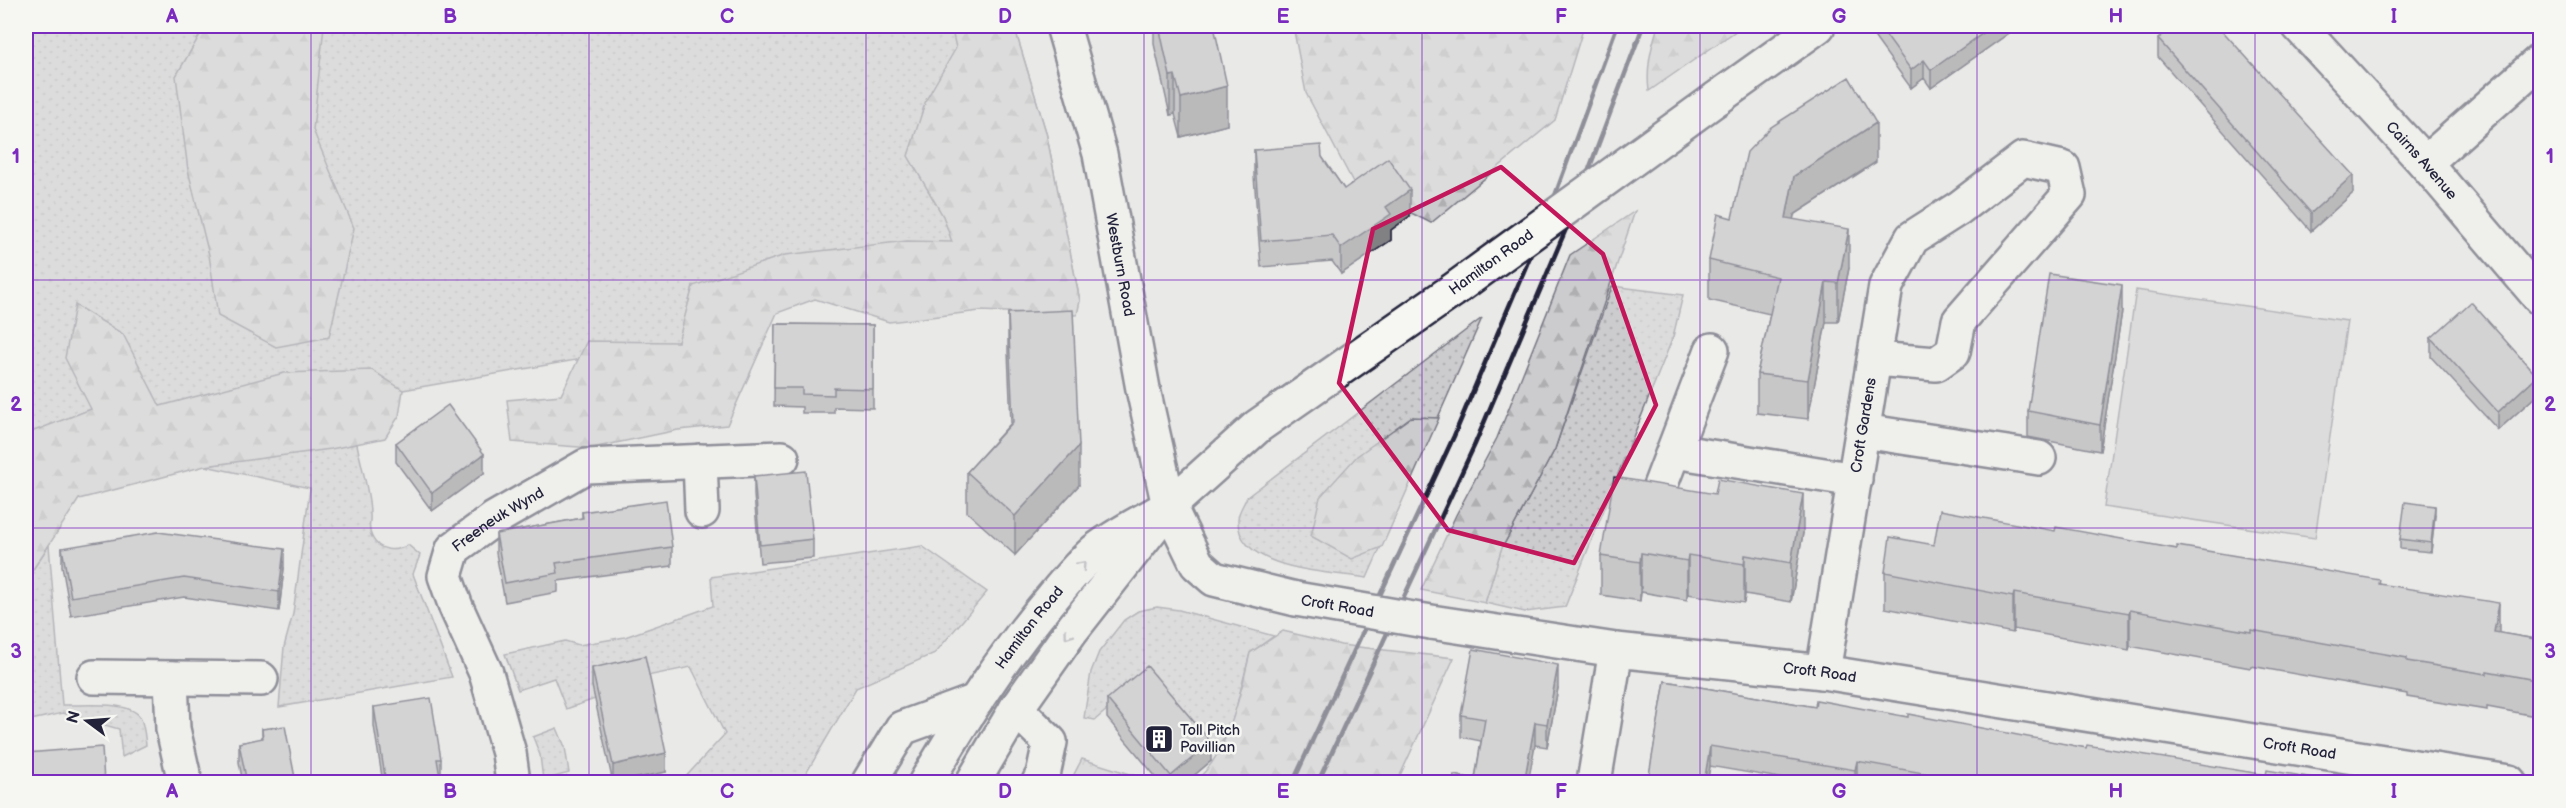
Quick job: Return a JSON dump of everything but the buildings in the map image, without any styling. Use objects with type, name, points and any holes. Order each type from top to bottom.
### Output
[{"type":"street","name":"Westburn Road","points":[[1063,26],[1100,154],[1143,389],[1169,506]]},
{"type":"street","name":"Hamilton Road","points":[[973,783],[1016,709],[1071,631],[1169,506],[1258,426],[1452,291],[1818,26]]},
{"type":"street","name":"Cairns Avenue","points":[[2299,26],[2425,163],[2541,298]]},
{"type":"street","points":[[2425,163],[2541,61]]},
{"type":"street","name":"Croft Gardens","points":[[1823,672],[1886,286],[1912,238],[1959,208],[2023,159],[2063,168],[2069,195],[1959,321],[1953,352],[1936,364],[1875,358]]},
{"type":"street","points":[[1659,489],[1712,350]]},
{"type":"street","points":[[1863,431],[2039,458]]},
{"type":"street","points":[[1674,451],[1854,480]]},
{"type":"street","name":"Freeneuk Wynd","points":[[513,783],[509,753],[486,673],[456,607],[445,576],[453,549],[494,519],[586,466],[782,458]]},
{"type":"street","points":[[700,461],[702,511]]},
{"type":"street","name":"Hamilton Road","points":[[926,783],[976,701],[1029,625],[1093,553],[1115,537],[1169,506]]},
{"type":"street","name":"Croft Road","points":[[1169,506],[1197,564],[1214,579],[1296,599],[1616,650],[1823,672],[2509,783]]},
{"type":"street","points":[[1594,783],[1616,650]]},
{"type":"street","points":[[94,677],[261,679]]},
{"type":"street","points":[[171,678],[173,729],[185,783]]},
{"type":"street","points":[[869,783],[902,728],[976,701]]},
{"type":"street","points":[[1016,709],[1050,742],[1039,783]]},
{"type":"highlighted area","points":[[1501,167],[1603,254],[1656,405],[1574,563],[1448,530],[1339,383],[1373,229]]},
{"type":"green space","points":[[26,26],[1014,26],[1046,132],[1080,301],[693,286],[679,342],[352,397],[26,470]]},
{"type":"green space","points":[[205,26],[324,26],[313,130],[354,228],[329,337],[276,347],[218,316],[209,255],[188,170],[176,76]]},
{"type":"green space","points":[[951,26],[1014,26],[1046,132],[1080,301],[1077,315],[980,311],[889,322],[815,299],[777,313],[727,425],[678,430],[592,448],[512,442],[507,400],[561,395],[587,341],[678,342],[693,286],[785,255],[907,241],[952,242],[943,216],[908,156],[926,100],[956,48]]},
{"type":"green space","points":[[1293,26],[1584,26],[1555,120],[1431,223],[1354,184],[1306,93]]},
{"type":"green space","points":[[1658,26],[1743,26],[1649,91],[1650,58]]},
{"type":"green space","points":[[1635,211],[1555,449],[1501,550],[1485,603],[1421,590],[1456,515],[1497,438],[1570,255]]},
{"type":"green space","points":[[1612,286],[1683,295],[1673,337],[1565,607],[1525,612],[1485,603],[1501,550],[1555,449]]},
{"type":"green space","points":[[2136,290],[2347,321],[2315,538],[2104,507]]},
{"type":"green space","points":[[75,305],[123,334],[160,406],[284,373],[372,370],[403,390],[399,416],[385,438],[331,449],[205,466],[79,499],[26,580],[26,434],[91,409],[65,358]]},
{"type":"green space","points":[[1482,318],[1367,578],[1288,566],[1268,559],[1252,549],[1241,536],[1238,519],[1247,497]]},
{"type":"green space","points":[[1411,417],[1439,418],[1382,547],[1352,559],[1311,536],[1320,497],[1357,456]]},
{"type":"green space","points":[[357,444],[369,497],[371,534],[375,542],[383,548],[393,550],[408,545],[420,555],[413,574],[452,677],[279,707],[284,647],[293,614],[310,488],[205,466]]},
{"type":"green space","points":[[49,545],[62,705],[115,706],[126,708],[140,717],[146,745],[122,757],[119,729],[63,713],[26,721],[26,580]]},
{"type":"green space","points":[[922,546],[987,592],[935,653],[856,688],[801,782],[681,782],[725,734],[691,667],[593,687],[595,699],[566,709],[554,678],[518,690],[505,654],[565,641],[579,645],[625,637],[713,606],[711,577]]},
{"type":"green space","points":[[1157,607],[1179,610],[1274,636],[1250,653],[1232,724],[1215,754],[1147,676],[1095,720],[1084,718],[1091,672],[1099,652],[1124,620],[1138,611]]},
{"type":"green space","points":[[1283,631],[1341,645],[1454,658],[1397,782],[1194,782],[1216,756],[1224,740],[1237,705],[1250,653]]},
{"type":"green space","points":[[557,728],[565,747],[569,773],[543,780],[540,755],[533,737]]},
{"type":"green space","points":[[1082,759],[1156,782],[1070,782]]},
{"type":"railway","points":[[1293,782],[1454,436],[1549,212],[1617,26]]},
{"type":"railway","points":[[1318,782],[1475,444],[1571,217],[1643,26]]},
{"type":"place","name":"Toll Pitch Pavillian","points":[[1159,739]]}]
